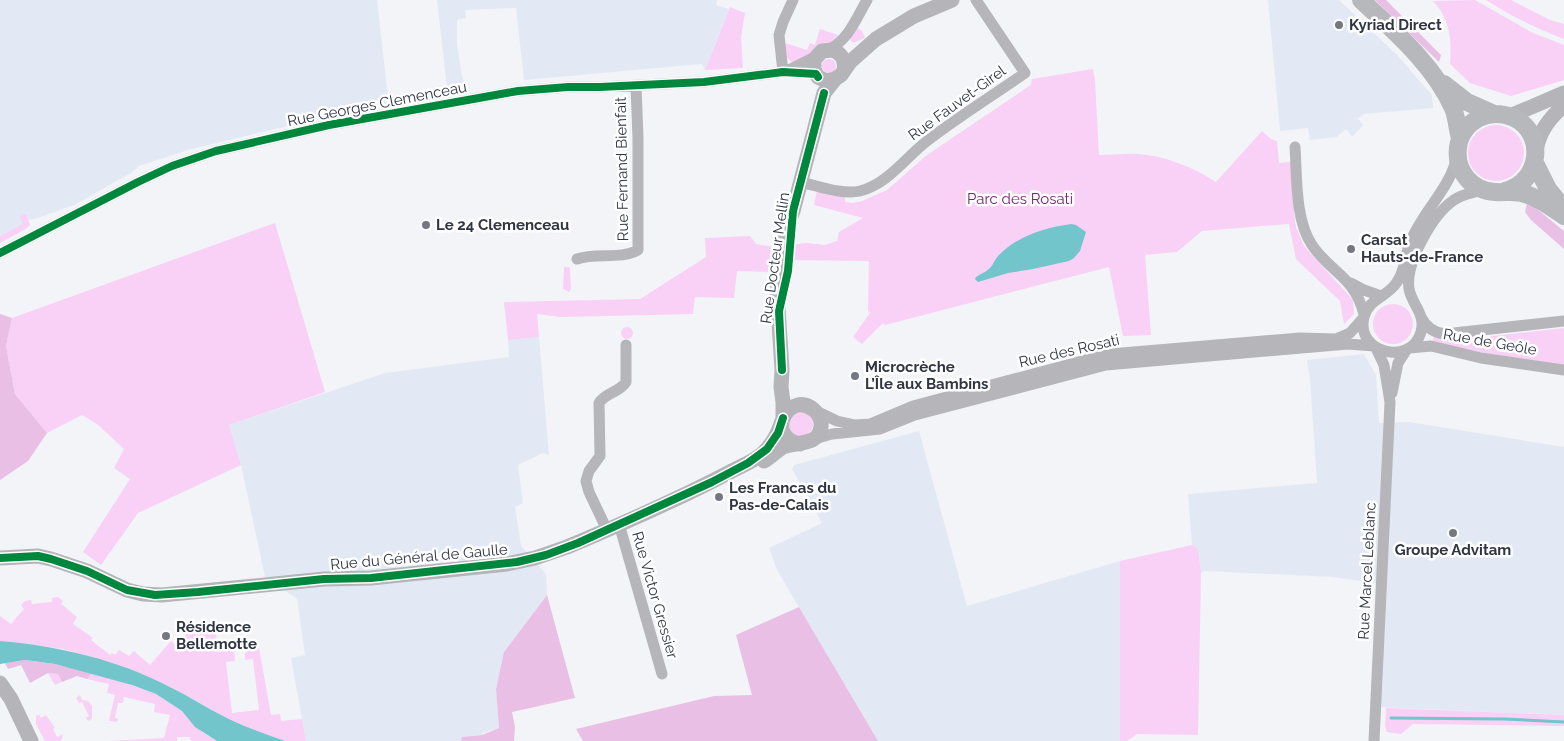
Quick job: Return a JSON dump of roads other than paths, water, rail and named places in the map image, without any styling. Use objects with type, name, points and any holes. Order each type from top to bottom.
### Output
[{"type":"main road","points":[[1361,0],[1408,45],[1436,78],[1453,108],[1458,122],[1459,165],[1463,174],[1471,183],[1482,190],[1520,192],[1534,197],[1564,216]]},
{"type":"main road","points":[[1436,78],[1467,102],[1522,124],[1529,131],[1534,140],[1535,157],[1531,172],[1523,183],[1505,191]]},
{"type":"main road","points":[[1459,145],[1472,122],[1481,117],[1502,115]]},
{"type":"main road","points":[[1535,157],[1548,189],[1564,209]]},
{"type":"street","points":[[782,72],[780,35],[783,22],[793,0]]},
{"type":"street","points":[[831,49],[845,36],[867,0]]},
{"type":"street","points":[[914,16],[931,0]]},
{"type":"street","points":[[815,57],[813,65],[824,93],[850,62],[876,39],[914,16],[952,0]]},
{"type":"street","name":"Rue Fauvet-Girel","points":[[800,182],[844,192],[854,192],[868,188],[892,173],[935,135],[1025,73],[976,0]]},
{"type":"street","points":[[782,72],[815,57],[820,52],[831,49],[848,49],[876,39]]},
{"type":"street","points":[[782,72],[817,76],[826,81],[840,75],[844,63],[842,57],[831,49]]},
{"type":"street","name":"Rue Georges Clemenceau","points":[[0,254],[153,175],[193,158],[216,151],[329,125],[508,93],[568,87],[704,82],[782,72]]},
{"type":"street","name":"Rue Fernand Bienfait","points":[[577,258],[630,254],[638,250],[636,86]]},
{"type":"street","name":"Rue Docteur Mellin","points":[[782,420],[783,402],[780,387],[782,370],[777,284],[780,258],[783,237],[793,211],[824,93]]},
{"type":"street","points":[[1502,115],[1564,93]]},
{"type":"street","points":[[1535,157],[1539,137],[1547,122],[1564,105]]},
{"type":"street","points":[[1364,316],[1369,306],[1398,282],[1413,234],[1448,182],[1454,169],[1459,145]]},
{"type":"street","points":[[1295,147],[1300,211],[1305,231],[1315,249],[1347,280],[1360,299],[1365,333],[1375,347],[1388,353],[1408,348],[1420,336],[1421,317]]},
{"type":"street","points":[[1482,190],[1461,196],[1442,211],[1429,230],[1414,260],[1410,272],[1409,288],[1421,317],[1429,327],[1438,333],[1445,334],[1564,321]]},
{"type":"street","points":[[1347,280],[1364,290],[1383,296],[1400,295],[1414,303]]},
{"type":"street","name":"Rue des Rosati","points":[[811,408],[837,421],[855,425],[870,424],[913,406],[1110,354],[1300,338],[1332,340],[1350,333],[1364,316]]},
{"type":"street","name":"Rue des Rosati","points":[[807,442],[832,434],[880,430],[915,415],[1106,365],[1348,344],[1375,347]]},
{"type":"street","name":"Rue Victor Gressier","points":[[626,345],[626,382],[620,390],[606,396],[599,403],[600,456],[589,471],[586,481],[589,492],[613,527],[662,674]]},
{"type":"street","name":"Rue de Geôle","points":[[1408,348],[1430,346],[1482,358],[1564,370]]},
{"type":"street","name":"Rue Marcel Leblanc","points":[[1375,347],[1384,365],[1390,402]]},
{"type":"street","name":"Rue Marcel Leblanc","points":[[1374,741],[1390,402],[1397,368],[1408,348]]},
{"type":"street","points":[[782,370],[793,394],[811,408],[819,416],[821,426],[818,435],[807,442],[787,438],[783,430],[782,420],[787,411],[792,407],[802,405],[811,408]]},
{"type":"street","name":"Rue du Général de Gaulle","points":[[0,558],[38,556],[57,560],[87,571],[119,588],[149,595],[169,595],[324,579],[371,578],[507,564],[550,554],[712,482],[748,463],[764,452],[774,440],[782,420]]},
{"type":"street","name":"Rue du Général de Gaulle","points":[[712,482],[731,477],[756,466],[781,448],[807,442]]},
{"type":"street","name":"Rue du Général de Gaulle","points":[[0,568],[24,557]]},
{"type":"street","points":[[0,683],[6,704],[23,741]]},
{"type":"street","points":[[0,683],[11,699],[31,741]]},
{"type":"water","points":[[1071,224],[1086,232],[1080,251],[1069,261],[1008,273],[978,282],[975,279],[987,271],[999,255],[1014,243],[1041,231]]},
{"type":"water","points":[[0,641],[66,651],[110,662],[152,678],[232,721],[285,741],[217,741],[195,727],[182,711],[156,694],[132,685],[55,664],[25,660],[0,664]]},
{"type":"waterway","points":[[1391,718],[1504,719],[1564,722]]},
{"type":"place","name":"Kyriad Direct","points":[[1339,25]]},
{"type":"place","name":"Le 24 Clemenceau","points":[[426,225]]},
{"type":"place","name":"Carsat Hauts-de-France","points":[[1351,249]]},
{"type":"place","name":"Microcrèche L’Île aux Bambins","points":[[855,376]]},
{"type":"place","name":"Les Francas du Pas-de-Calais","points":[[719,497]]},
{"type":"place","name":"Groupe Advitam","points":[[1453,533]]},
{"type":"place","name":"Résidence Bellemotte","points":[[166,636]]},
{"type":"park label","name":"Parc des Rosati","points":[[1020,199]]}]
